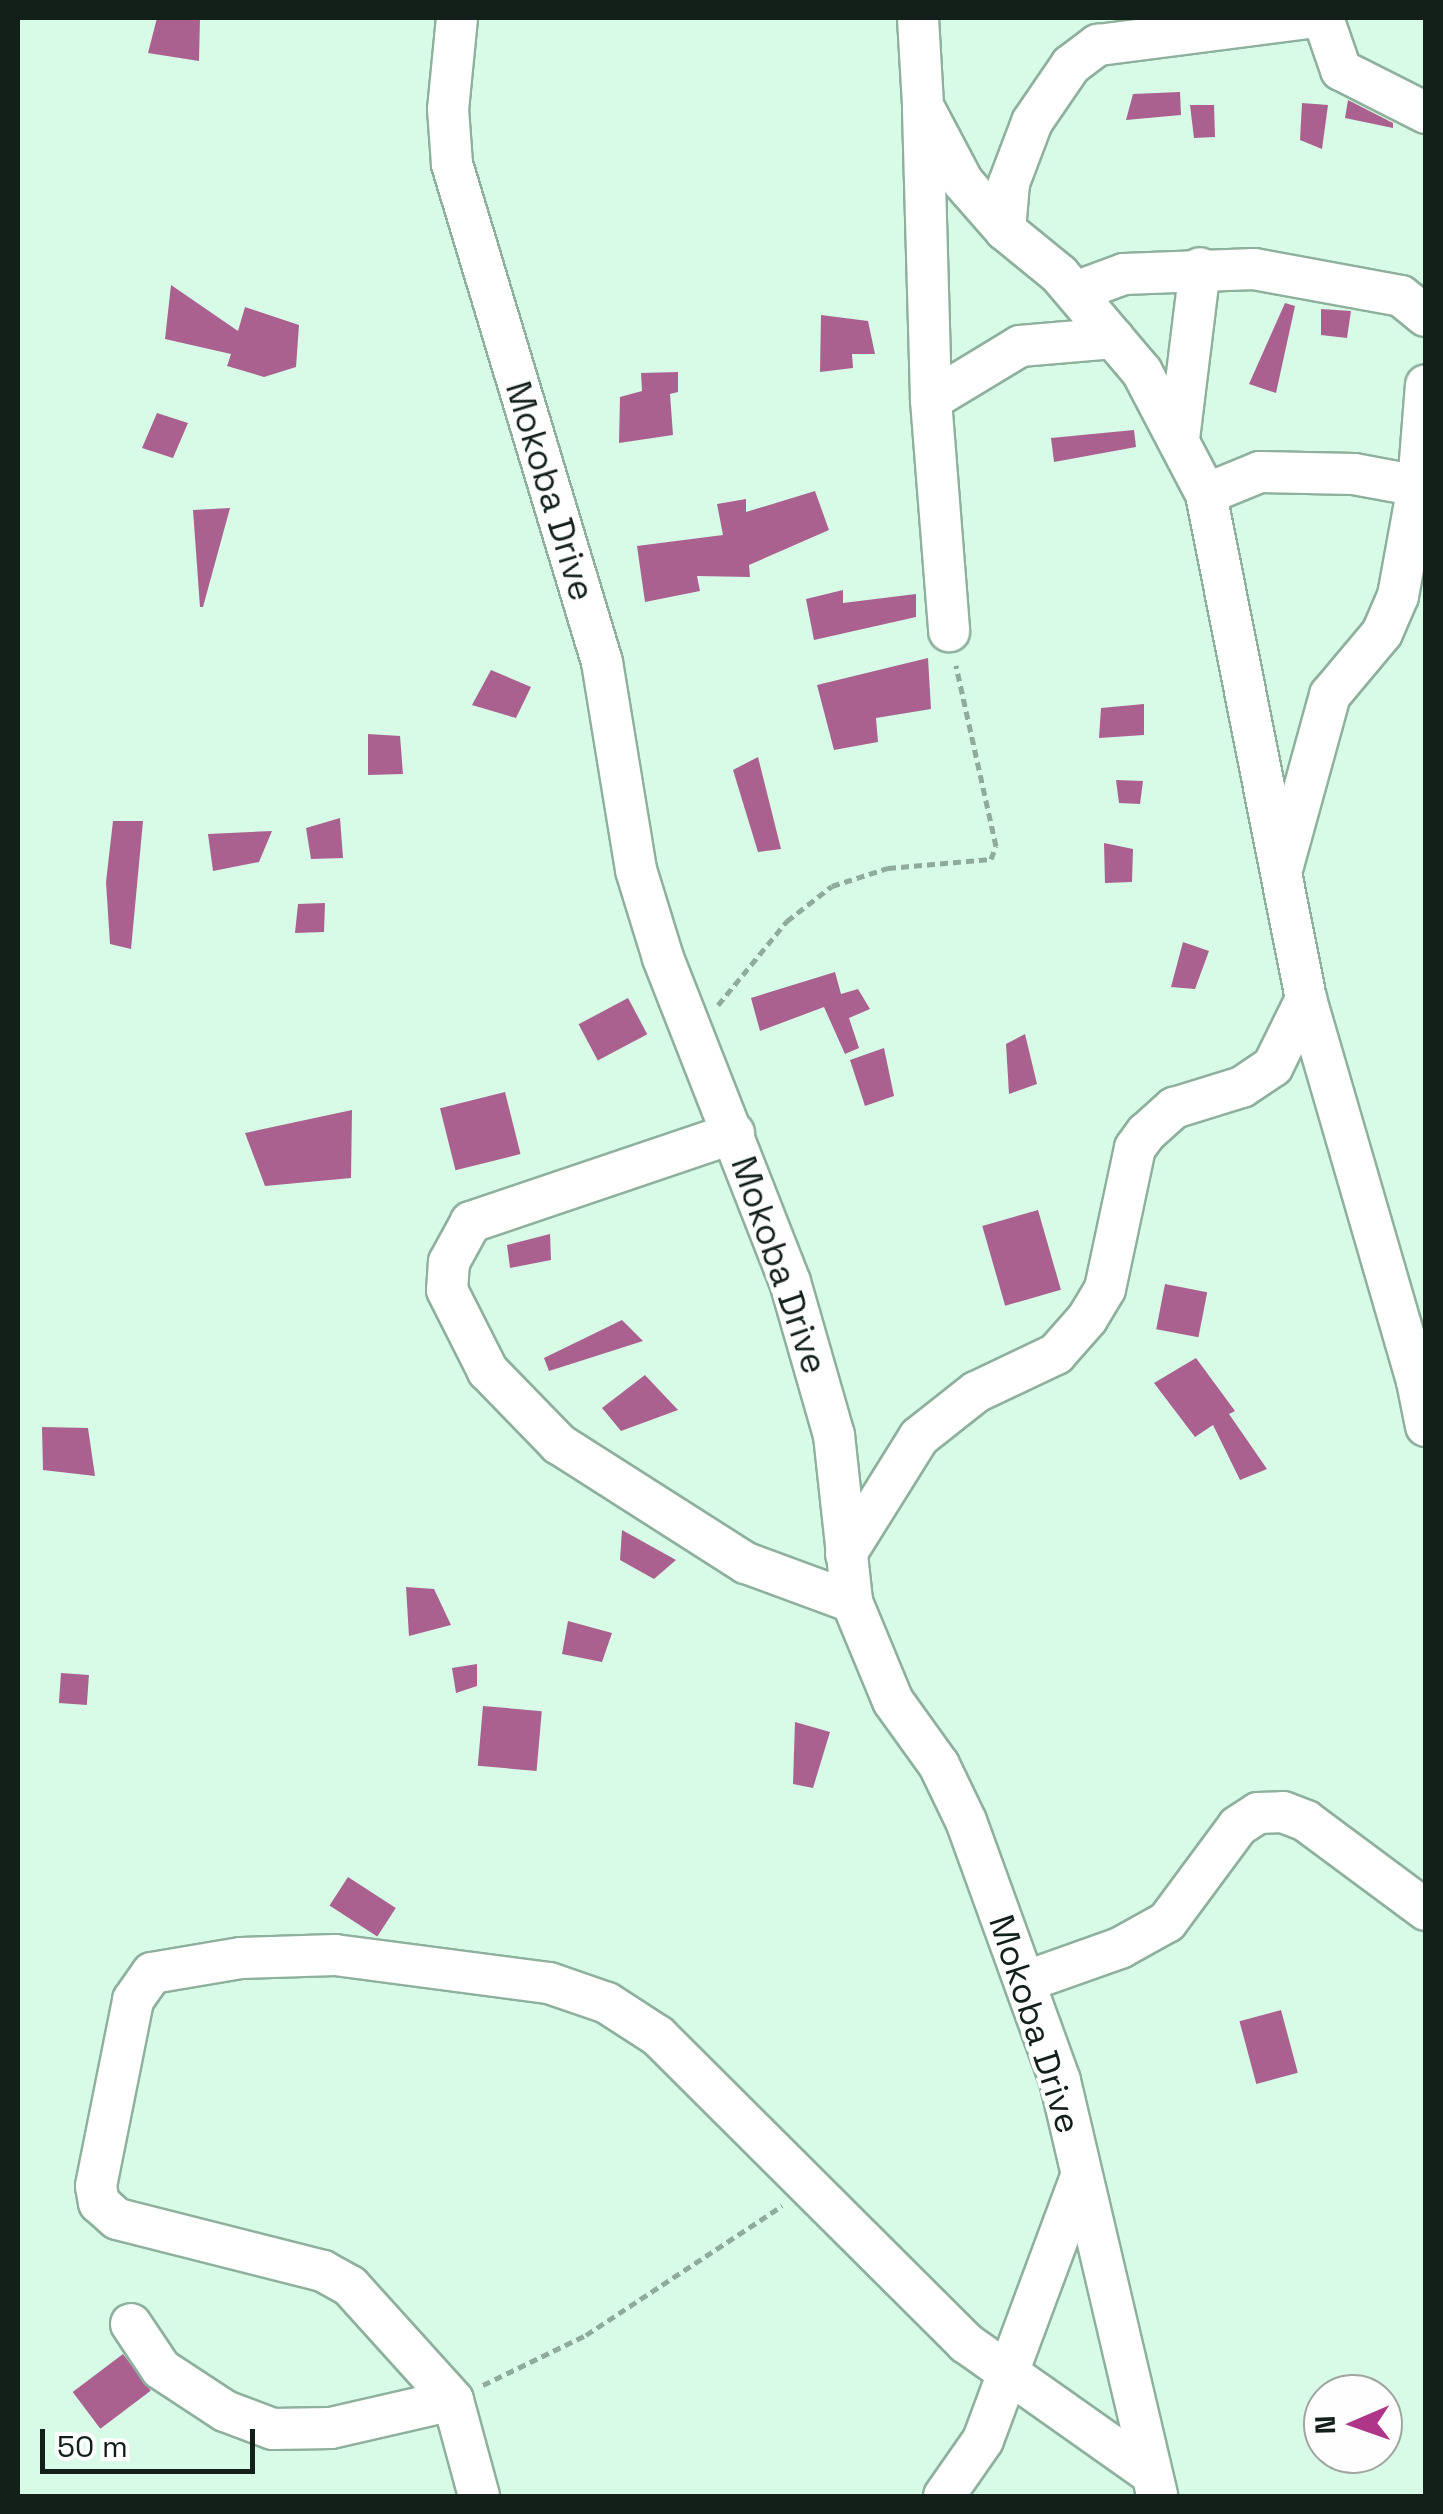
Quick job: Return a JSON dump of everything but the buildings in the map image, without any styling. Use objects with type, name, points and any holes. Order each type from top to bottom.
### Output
[{"type":"street","name":"Mokoba Drive","points":[[457,18],[448,109],[452,164],[562,516],[602,662],[636,870],[695,1042],[790,1282],[834,1435],[852,1602],[893,1702],[938,1765],[966,1821],[1060,2081],[1151,2483]]},
{"type":"street","points":[[918,18],[932,400],[949,631]]},
{"type":"street","points":[[1005,230],[1009,183],[1032,122],[1071,65],[1098,45],[1310,18]]},
{"type":"street","points":[[1323,18],[1341,70],[1426,112]]},
{"type":"street","points":[[923,106],[963,182],[1005,230],[1075,292],[1114,338],[1179,439],[1206,494],[1306,999],[1421,1368],[1426,1426]]},
{"type":"street","points":[[1075,292],[1124,274],[1200,268],[1254,269],[1401,296],[1426,316]]},
{"type":"street","points":[[1179,439],[1200,268]]},
{"type":"street","points":[[932,400],[1020,346],[1114,338]]},
{"type":"street","points":[[1281,874],[1330,695],[1382,633],[1398,596],[1418,486],[1426,384]]},
{"type":"street","points":[[1206,494],[1260,472],[1354,474],[1418,486]]},
{"type":"street","points":[[846,1554],[920,1437],[976,1392],[1056,1354],[1087,1319],[1104,1289],[1135,1148],[1146,1132],[1174,1108],[1242,1087],[1273,1066],[1306,999]]},
{"type":"street","points":[[734,1133],[471,1222],[449,1262],[448,1290],[488,1371],[559,1444],[669,1520],[746,1563],[852,1602]]},
{"type":"street","points":[[1027,1982],[1120,1948],[1167,1922],[1238,1826],[1258,1813],[1283,1812],[1306,1821],[1426,1910]]},
{"type":"street","points":[[478,2496],[453,2400],[350,2286],[324,2271],[116,2218],[99,2203],[96,2186],[133,2000],[152,1974],[242,1958],[335,1956],[550,1982],[607,2003],[658,2036],[805,2190],[1005,2373],[1151,2483]]},
{"type":"street","points":[[944,2496],[982,2440],[1081,2176]]},
{"type":"street","points":[[131,2324],[162,2368],[225,2411],[273,2429],[331,2428],[453,2400]]},
{"type":"path","points":[[695,1042],[755,955],[832,886],[888,868],[991,858],[996,846],[949,631]]},
{"type":"path","points":[[453,2400],[586,2335],[805,2190]]}]
